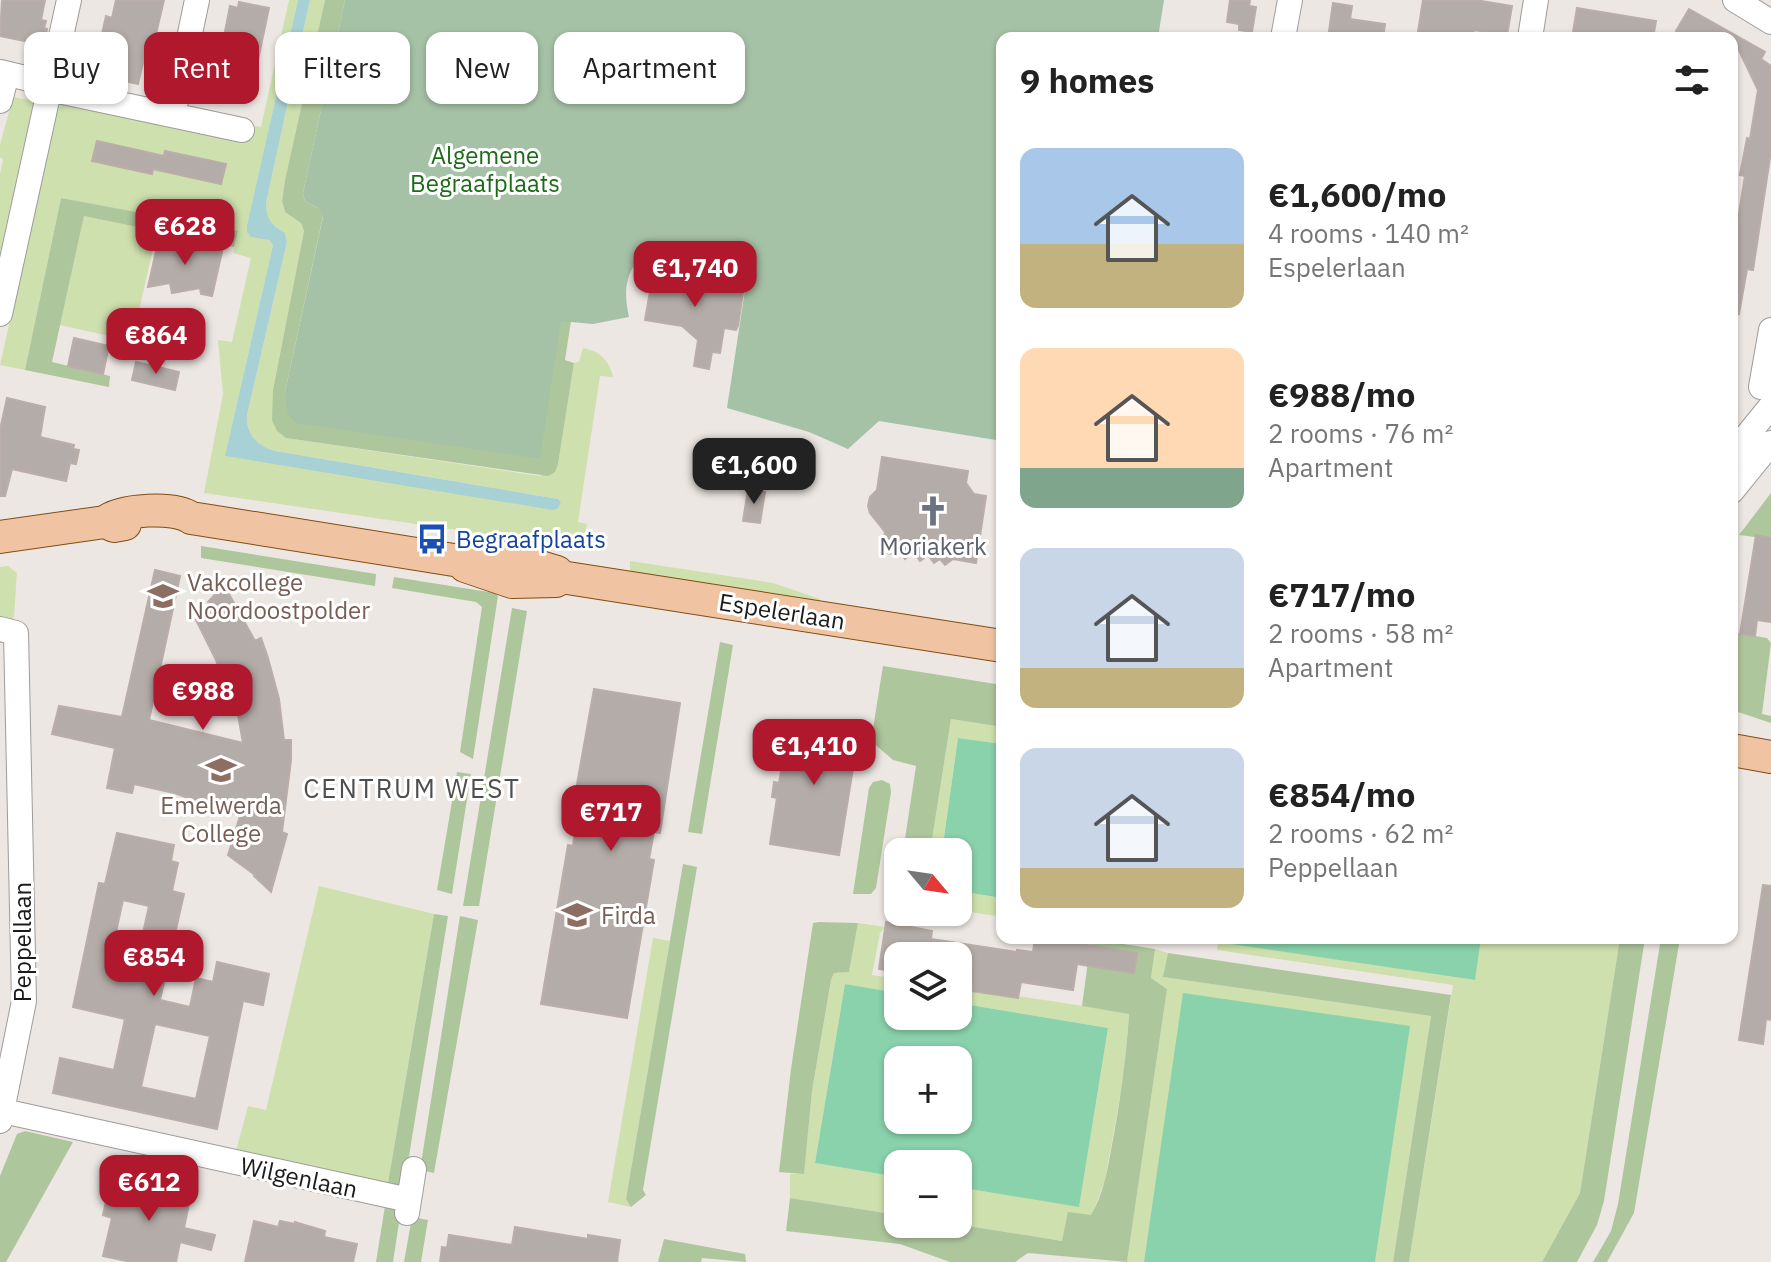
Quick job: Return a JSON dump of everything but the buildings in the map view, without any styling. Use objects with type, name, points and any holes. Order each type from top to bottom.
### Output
[{"type":"main road","name":"Espelerlaan","points":[[0,537],[105,522],[113,515],[184,512],[191,518],[460,561],[466,557],[516,559],[557,572],[561,577],[996,645]]},
{"type":"main road","points":[[1738,751],[1771,757]]},
{"type":"main road","points":[[1738,769],[1771,772]]},
{"type":"street","points":[[62,32],[69,0]]},
{"type":"street","points":[[173,115],[197,0]]},
{"type":"street","points":[[1284,32],[1290,0]]},
{"type":"street","points":[[1531,32],[1536,0]]},
{"type":"street","points":[[1735,0],[1771,22]]},
{"type":"street","points":[[0,101],[3,73],[24,79]]},
{"type":"street","points":[[0,314],[5,266],[46,104]]},
{"type":"street","points":[[126,104],[242,130]]},
{"type":"street","points":[[1738,442],[1767,383],[1771,330]]},
{"type":"street","points":[[1738,480],[1771,443]]},
{"type":"street","name":"Peppellaan","points":[[0,629],[16,633],[11,1013],[2,1116]]},
{"type":"street","name":"Wilgenlaan","points":[[2,1116],[408,1206],[414,1169]]},
{"type":"green space","points":[[289,0],[298,0],[291,32],[282,32]]},
{"type":"green space","points":[[310,0],[325,0],[318,32],[303,32]]},
{"type":"green space","points":[[325,0],[345,0],[338,32],[318,32]]},
{"type":"green space","name":"Algemene Begraafplaats","points":[[345,0],[1164,0],[1159,32],[996,32],[996,440],[879,421],[848,449],[809,432],[727,408],[747,277],[640,258],[627,286],[629,317],[593,324],[561,321],[540,459],[296,423],[288,415],[285,392],[323,217],[318,208],[305,201],[303,193],[322,104],[410,104],[410,32],[338,32]]},
{"type":"green space","points":[[275,64],[275,101],[247,225],[251,236],[269,240],[273,245],[225,456],[561,502],[558,499],[275,451],[262,446],[250,433],[247,415],[287,242],[285,233],[269,218],[266,203],[287,104],[302,104],[282,201],[285,212],[301,223],[304,231],[273,390],[277,431],[286,438],[540,476],[558,464],[574,363],[579,362],[583,348],[589,349],[603,357],[613,377],[600,376],[578,522],[587,524],[582,546],[204,493],[223,394],[218,340],[232,342],[251,258],[233,253],[238,232],[61,198],[25,370],[0,365],[61,104],[85,104],[261,127]]},
{"type":"green space","points":[[13,97],[24,99],[24,104],[40,104],[8,246],[0,252],[0,175],[3,159],[0,157],[0,145]]},
{"type":"green space","points":[[302,104],[322,104],[303,193],[305,201],[318,208],[323,216],[285,392],[561,320],[571,321],[565,360],[574,363],[555,472],[548,476],[286,438],[277,431],[272,420],[273,390],[304,231],[301,223],[285,212],[282,201]]},
{"type":"green space","points":[[61,198],[238,231],[234,247],[84,216],[52,362],[110,376],[109,387],[25,370]]},
{"type":"green space","points":[[84,216],[157,231],[132,341],[60,325]]},
{"type":"green space","points":[[1771,493],[1771,539],[1739,535]]},
{"type":"green space","points":[[201,546],[376,574],[375,586],[201,558]]},
{"type":"green space","points":[[630,561],[773,583],[820,599],[818,609],[630,572]]},
{"type":"green space","points":[[8,566],[17,573],[14,616],[12,620],[0,623],[0,567]]},
{"type":"green space","points":[[394,577],[495,593],[498,596],[473,759],[460,752],[482,607],[476,602],[392,588]]},
{"type":"green space","points":[[512,608],[527,611],[479,906],[463,906]]},
{"type":"green space","points":[[1738,633],[1767,638],[1771,643],[1762,714],[1771,716],[1771,723],[1738,712]]},
{"type":"green space","points":[[720,642],[733,645],[702,834],[688,832]]},
{"type":"green space","points":[[883,666],[996,684],[996,726],[951,719],[932,838],[905,838],[916,766],[893,760],[871,741]]},
{"type":"green space","points":[[951,719],[996,726],[996,743],[958,738],[944,838],[932,838]]},
{"type":"green space","points":[[958,738],[996,743],[996,897],[972,893],[972,838],[944,838]]},
{"type":"green space","points":[[457,772],[471,774],[452,894],[437,890]]},
{"type":"green space","points":[[882,780],[890,784],[891,792],[876,888],[871,894],[853,894],[869,788],[873,782]]},
{"type":"green space","points":[[683,864],[697,867],[643,1190],[646,1195],[631,1207],[626,1199]]},
{"type":"green space","points":[[319,886],[434,914],[388,1183],[236,1151],[248,1106],[266,1110]]},
{"type":"green space","points":[[972,893],[996,897],[996,916],[972,912]]},
{"type":"green space","points":[[434,914],[448,916],[404,1187],[388,1183]]},
{"type":"green space","points":[[460,916],[478,920],[434,1173],[420,1170]]},
{"type":"green space","points":[[813,923],[858,923],[849,972],[834,973],[831,980],[812,1091],[804,1174],[779,1172]]},
{"type":"green space","points":[[858,923],[885,927],[880,933],[872,975],[884,977],[884,991],[845,984],[815,1163],[884,1175],[884,1213],[790,1198],[790,1174],[804,1173],[812,1091],[831,980],[834,973],[849,972]]},
{"type":"green space","points":[[653,938],[670,941],[626,1199],[631,1207],[608,1202]]},
{"type":"green space","points":[[1090,944],[1123,944],[1155,949],[1151,978],[1167,989],[1127,1262],[1028,1253],[1015,1262],[950,1262],[900,1244],[786,1231],[790,1198],[884,1213],[884,1238],[972,1238],[972,1227],[1062,1241],[1068,1212],[1091,1215],[1102,1191],[1122,1082],[1129,1014],[1082,1006]]},
{"type":"green space","points":[[1218,944],[1237,944],[1474,980],[1480,944],[1619,944],[1580,1193],[1542,1262],[1409,1262],[1453,985],[1217,950]]},
{"type":"green space","points":[[1231,944],[1480,944],[1475,980]]},
{"type":"green space","points":[[1619,944],[1644,944],[1604,1201],[1597,1225],[1577,1262],[1542,1262],[1580,1193]]},
{"type":"green space","points":[[1660,944],[1679,944],[1634,1213],[1607,1262],[1593,1262],[1611,1231]]},
{"type":"green space","points":[[1155,949],[1168,953],[1164,977],[1431,1016],[1393,1262],[1375,1262],[1409,1027],[1184,994],[1144,1262],[1127,1262],[1167,989],[1151,978]]},
{"type":"green space","points":[[1168,953],[1451,995],[1409,1262],[1393,1262],[1431,1016],[1163,977]]},
{"type":"green space","points":[[845,984],[884,991],[884,1030],[972,1030],[972,1005],[1108,1028],[1079,1207],[972,1189],[972,1150],[884,1150],[884,1175],[815,1163]]},
{"type":"green space","points":[[972,989],[1129,1013],[1124,1075],[1105,1180],[1092,1215],[1062,1241],[972,1227],[972,1189],[1079,1206],[1108,1028],[972,1005]]},
{"type":"green space","points":[[1183,993],[1410,1026],[1375,1262],[1144,1262]]},
{"type":"green space","points":[[25,1131],[73,1142],[6,1262],[0,1262],[0,1176],[17,1134]]},
{"type":"green space","points":[[386,1200],[402,1203],[393,1262],[376,1262]]},
{"type":"green space","points":[[412,1217],[428,1220],[421,1262],[404,1262]]},
{"type":"green space","points":[[664,1239],[745,1254],[746,1262],[702,1258],[701,1262],[658,1262]]},
{"type":"water","points":[[298,0],[310,0],[303,32],[291,32]]},
{"type":"water","points":[[275,101],[275,104],[287,104],[266,203],[269,218],[285,233],[287,242],[247,415],[250,433],[262,446],[275,451],[558,499],[561,502],[558,508],[553,510],[225,456],[273,245],[269,240],[251,237],[247,225]]},
{"type":"place","name":"Moriakerk","points":[[933,511]]},
{"type":"place","name":"Begraafplaats","points":[[432,539]]},
{"type":"place","name":"Vakcollege Noordoostpolder","points":[[163,596]]},
{"type":"place","name":"Emelwerda College","points":[[221,770]]},
{"type":"place","name":"Firda","points":[[577,915]]},
{"type":"district","name":"CENTRUM WEST","points":[[412,788]]}]
